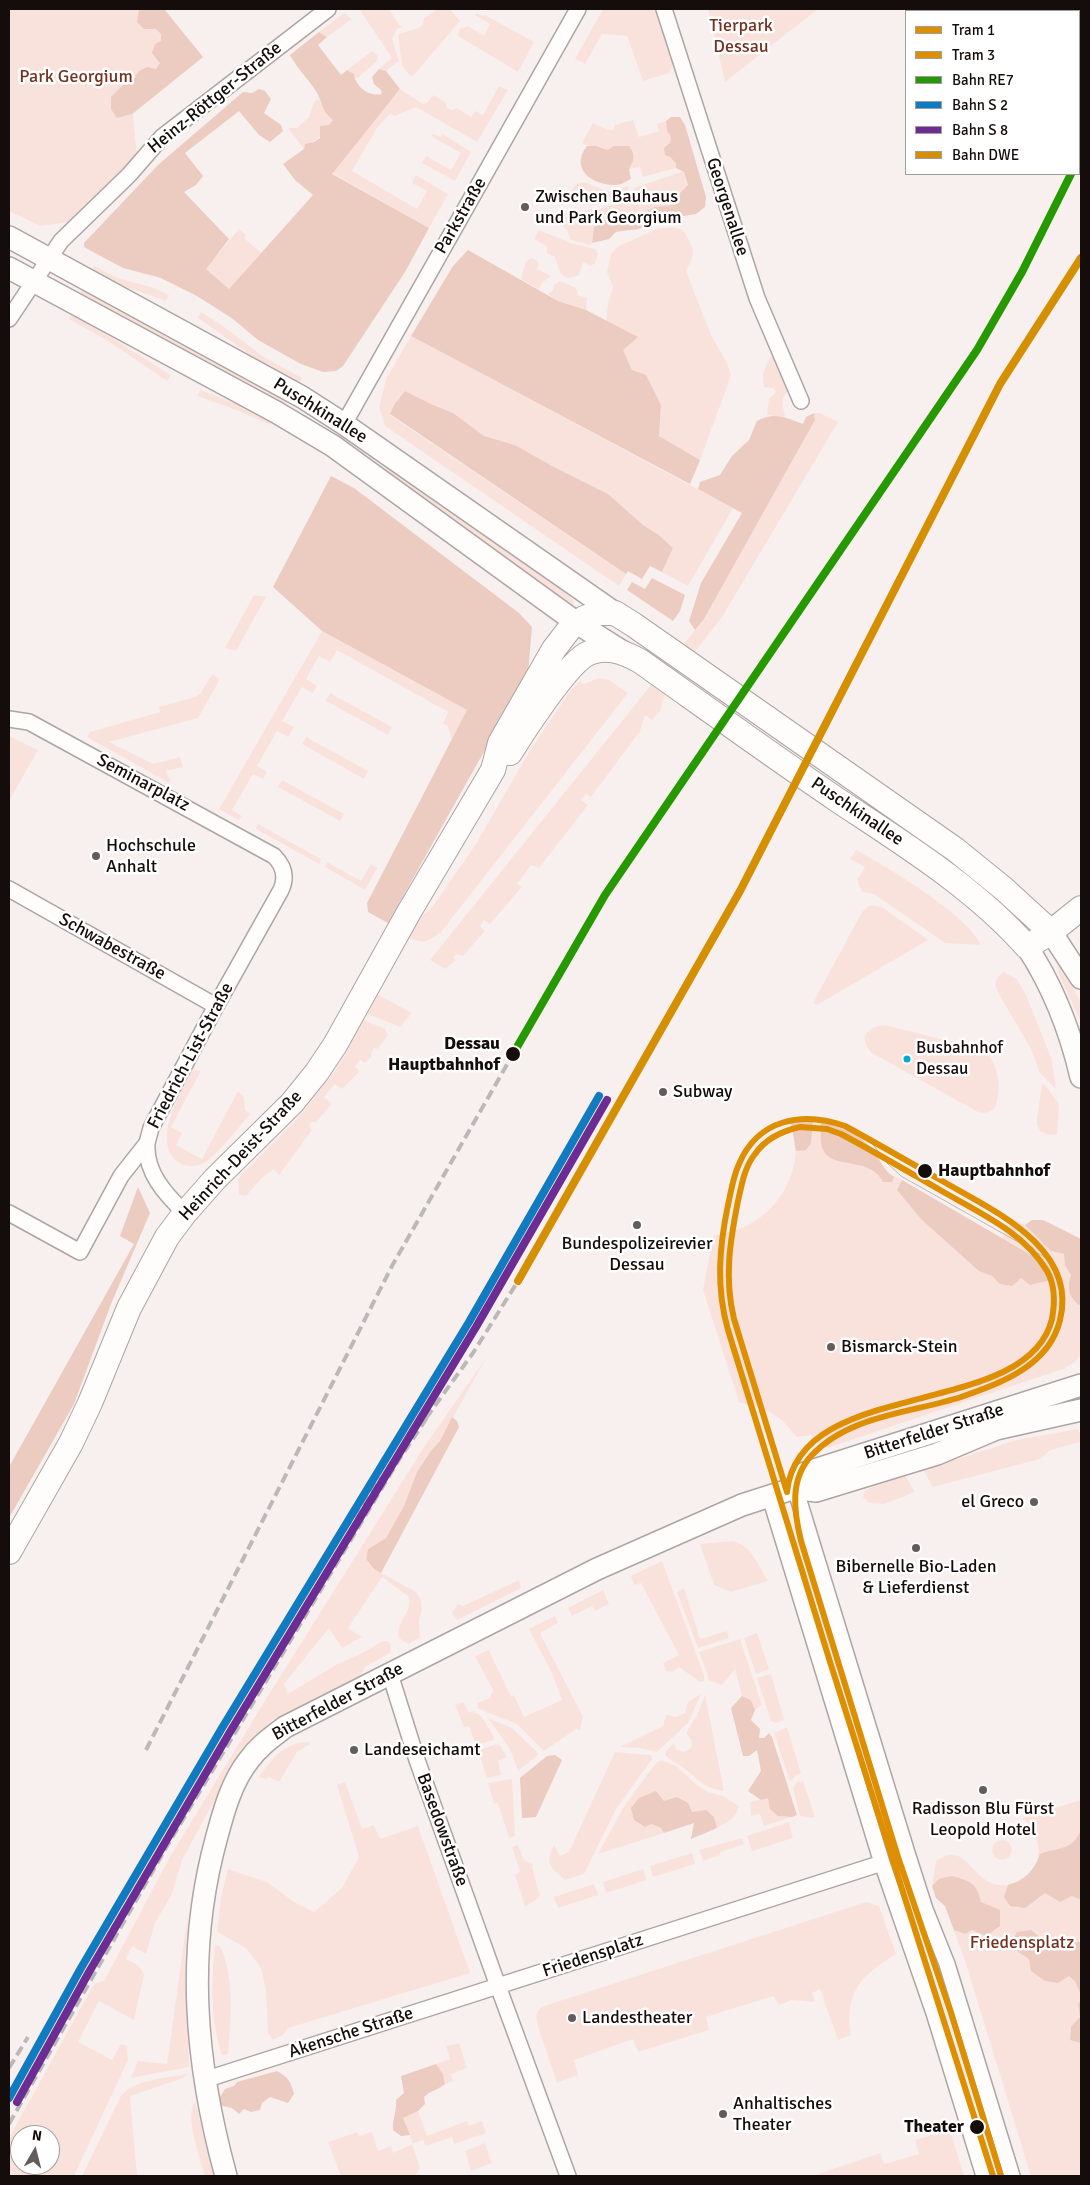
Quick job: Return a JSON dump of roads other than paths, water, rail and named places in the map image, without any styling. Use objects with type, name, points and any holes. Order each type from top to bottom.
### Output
[{"type":"main road","points":[[577,623],[599,613],[614,613]]},
{"type":"main road","name":"Puschkinallee","points":[[614,613],[974,864],[1029,910],[1051,932]]},
{"type":"main road","name":"Heinrich-Deist-Straße","points":[[9,1552],[71,1443],[90,1403],[129,1308],[166,1237],[215,1179],[265,1131],[305,1088],[335,1045],[409,912],[493,770],[500,743],[514,716],[554,650],[577,623]]},
{"type":"main road","name":"Heinrich-Deist-Straße","points":[[493,770],[504,762],[531,721],[574,665],[585,656],[596,652],[613,650],[632,657]]},
{"type":"main road","name":"Puschkinallee","points":[[632,657],[920,856],[966,891],[1012,930],[1027,947]]},
{"type":"main road","points":[[1027,947],[1051,932],[1081,908]]},
{"type":"street","name":"Heinz-Röttger-Straße","points":[[9,319],[61,241],[129,175],[143,156],[162,137],[328,9]]},
{"type":"street","name":"Parkstraße","points":[[344,424],[578,9]]},
{"type":"street","name":"Georgenallee","points":[[664,9],[757,298],[801,401]]},
{"type":"street","name":"Puschkinallee","points":[[9,237],[289,390],[344,424],[614,613]]},
{"type":"street","name":"Puschkinallee","points":[[9,268],[276,412],[333,446],[577,623],[632,657]]},
{"type":"street","name":"Seminarplatz","points":[[9,719],[29,722],[274,856]]},
{"type":"street","name":"Friedrich-List-Straße","points":[[9,1213],[80,1252],[121,1176],[147,1143],[152,1128],[216,1006],[283,885],[283,867],[274,856]]},
{"type":"street","name":"Schwabestraße","points":[[9,889],[216,1006]]},
{"type":"street","points":[[1051,932],[1081,978]]},
{"type":"street","points":[[1027,947],[1040,967],[1064,1016],[1081,1077]]},
{"type":"street","points":[[147,1143],[146,1155],[154,1176],[172,1200],[185,1213]]},
{"type":"street","name":"Bitterfelder Straße","points":[[795,1488],[805,1473],[1081,1385]]},
{"type":"street","name":"Bitterfelder Straße","points":[[226,2176],[214,2132],[204,2080],[198,2013],[198,1936],[212,1853],[224,1811],[234,1784],[248,1760],[265,1742],[285,1727],[597,1569],[707,1519],[742,1505],[795,1488],[816,1491],[937,1454],[996,1429],[1081,1410]]},
{"type":"street","points":[[795,1488],[907,1853],[925,1909],[947,1964],[1012,2176]]},
{"type":"street","points":[[770,1497],[882,1863],[934,2013],[984,2176]]},
{"type":"street","name":"Basedowstraße","points":[[390,1674],[417,1760],[498,1986]]},
{"type":"street","name":"Friedensplatz","points":[[498,1986],[882,1863]]},
{"type":"street","points":[[498,1986],[568,2176]]},
{"type":"street","name":"Akensche Straße","points":[[204,2080],[498,1986]]},
{"type":"tram line","name":"1","points":[[993,2176],[831,1665],[724,1314],[720,1268],[732,1184],[747,1149],[758,1137],[770,1128],[783,1122],[813,1119],[845,1126],[1007,1219],[1028,1235],[1044,1252],[1056,1272],[1062,1295],[1060,1320],[1054,1336],[1046,1349],[1034,1361],[1007,1379],[976,1392],[882,1417],[844,1431],[827,1442],[805,1464],[800,1474],[795,1496],[801,1541],[898,1857],[951,2013],[1001,2176]]},
{"type":"tram line","name":"3","points":[[800,1127],[827,1129],[841,1134],[999,1224],[1026,1245],[1047,1271],[1053,1288],[1054,1307],[1052,1319],[1034,1351],[1002,1373],[960,1388],[870,1413],[830,1430],[801,1455],[787,1492],[734,1319],[729,1289],[729,1260],[738,1201],[744,1176],[751,1159],[769,1139],[800,1127]]},
{"type":"tram line","points":[[869,1139],[886,1162],[901,1176],[1050,1260]]},
{"type":"railway","points":[[146,1750],[392,1266],[513,1054]]},
{"type":"railway","points":[[426,1418],[473,1353],[518,1281]]},
{"type":"railway","points":[[9,2124],[167,1846],[397,1463],[430,1413]]},
{"type":"railway","points":[[304,1592],[381,1478]]},
{"type":"railway","points":[[9,2068],[28,2037]]},
{"type":"rail line","name":"RE7","points":[[513,1054],[605,895],[977,350],[1022,272],[1070,175]]},
{"type":"rail line","name":"DWE","points":[[518,1281],[740,891],[1000,384],[1081,258]]},
{"type":"place","name":"Zwischen Bauhaus und Park Georgium","points":[[525,207]]},
{"type":"place","name":"Hochschule Anhalt","points":[[96,856]]},
{"type":"place","name":"Dessau Hauptbahnhof","points":[[513,1054]]},
{"type":"place","name":"Busbahnhof Dessau","points":[[907,1059]]},
{"type":"place","name":"Subway","points":[[663,1092]]},
{"type":"place","name":"Hauptbahnhof","points":[[925,1171]]},
{"type":"place","name":"Bundespolizeirevier Dessau","points":[[637,1225]]},
{"type":"place","name":"Bismarck-Stein","points":[[831,1347]]},
{"type":"place","name":"el Greco","points":[[1034,1502]]},
{"type":"place","name":"Bibernelle Bio-Laden & Lieferdienst","points":[[916,1548]]},
{"type":"place","name":"Landeseichamt","points":[[354,1750]]},
{"type":"place","name":"Radisson Blu Fürst Leopold Hotel","points":[[983,1790]]},
{"type":"place","name":"Landestheater","points":[[572,2018]]},
{"type":"place","name":"Anhaltisches Theater","points":[[723,2114]]},
{"type":"place","name":"Theater","points":[[977,2127]]},
{"type":"park label","name":"Tierpark Dessau","points":[[741,36]]},
{"type":"park label","name":"Park Georgium","points":[[76,77]]}]
